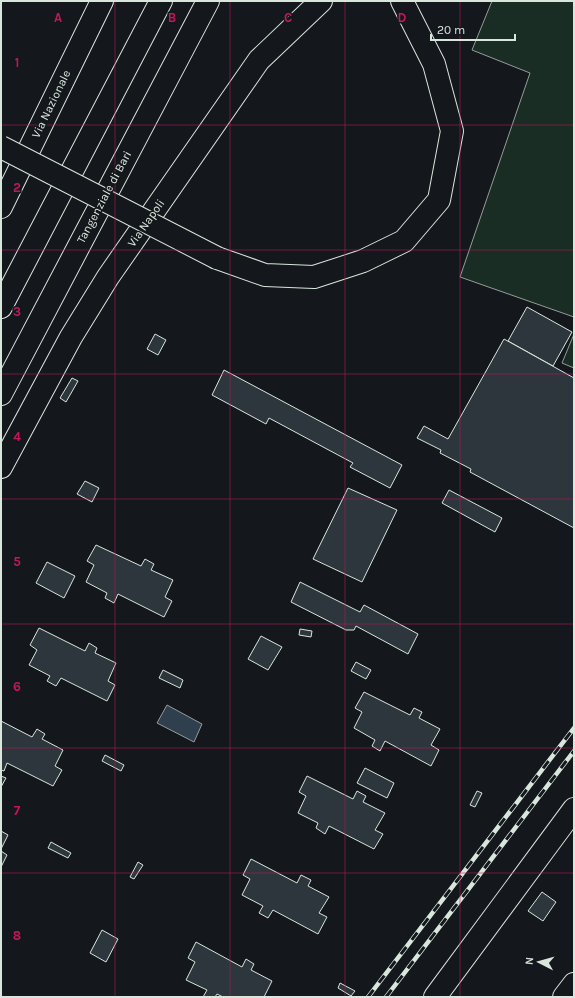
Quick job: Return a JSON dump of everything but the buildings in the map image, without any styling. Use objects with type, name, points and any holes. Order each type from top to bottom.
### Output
[{"type":"main road","name":"Via Nazionale","points":[[1,207],[102,1]]},
{"type":"main road","points":[[1,307],[161,1]]},
{"type":"main road","name":"Tangenziale di Bari","points":[[1,394],[208,1]]},
{"type":"main road","name":"Via Napoli","points":[[1,467],[71,337],[108,277],[259,60],[322,1]]},
{"type":"main road","points":[[1,147],[217,258],[265,276],[314,277],[363,261],[404,241],[439,200],[452,131],[434,64],[402,1]]},
{"type":"main road","points":[[435,997],[574,809]]},
{"type":"main road","points":[[564,997],[574,984]]},
{"type":"green space","points":[[492,1],[574,1],[574,317],[460,277],[530,73],[472,50]]},
{"type":"green space","points":[[574,334],[574,368],[562,363]]},
{"type":"water","points":[[167,705],[202,724],[194,742],[157,723]]},
{"type":"railway","points":[[368,997],[574,728]]},
{"type":"railway","points":[[386,997],[574,751]]}]
